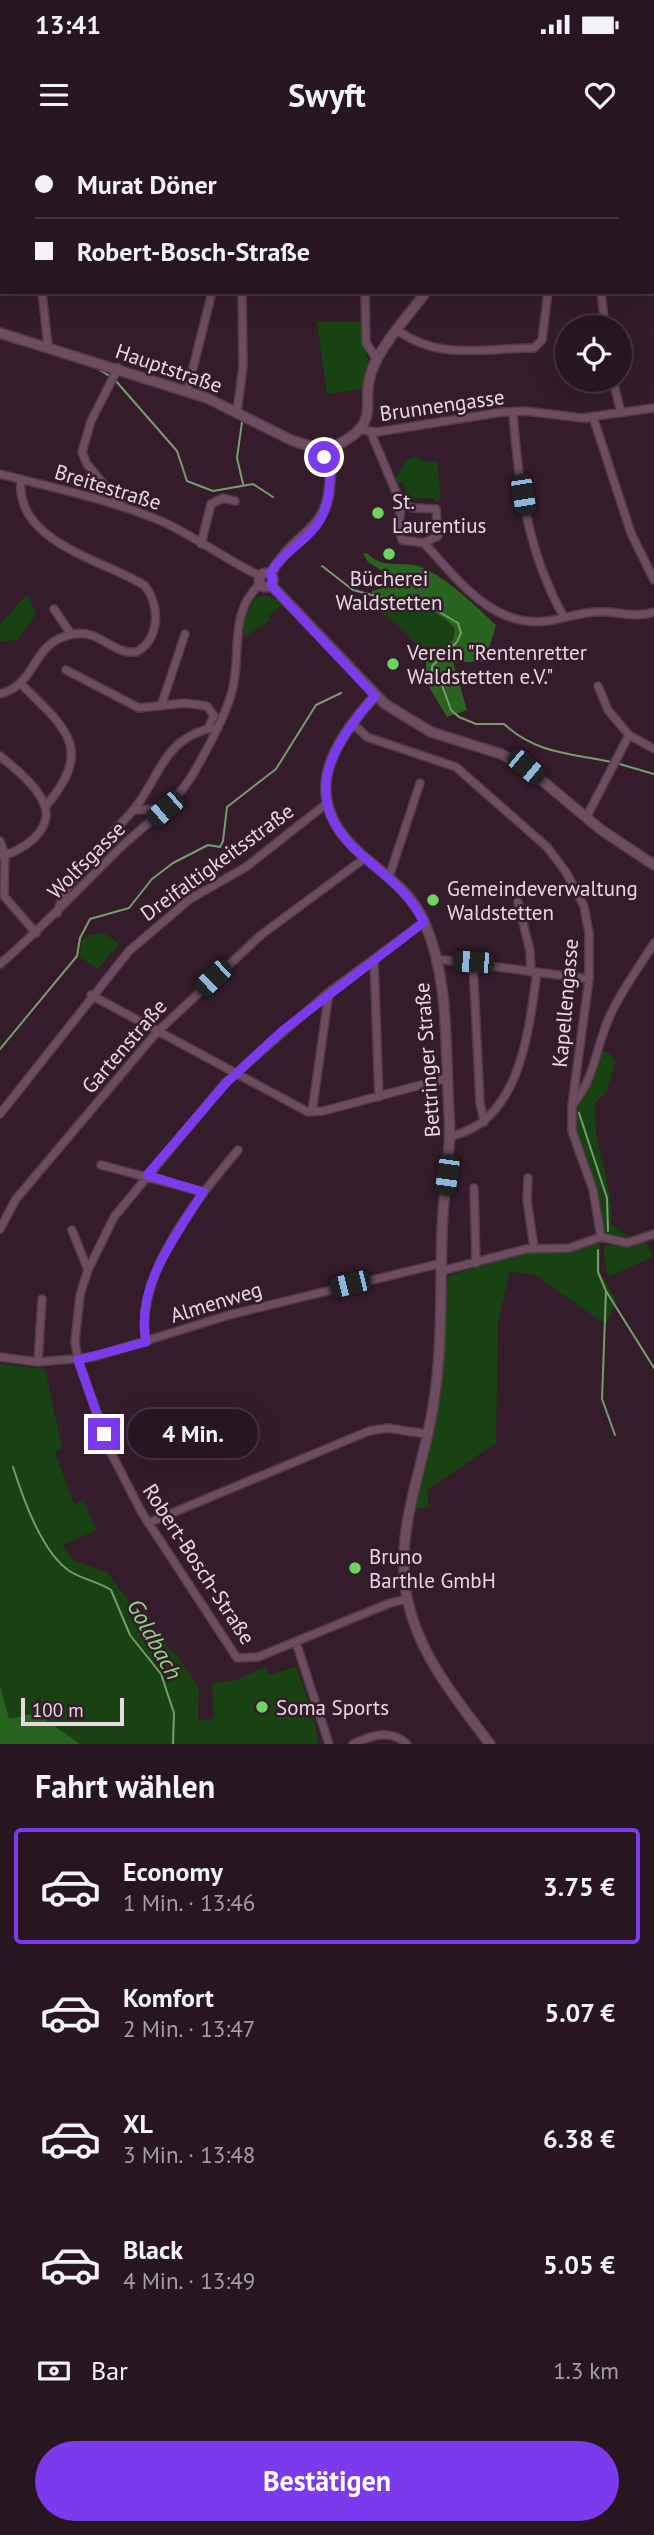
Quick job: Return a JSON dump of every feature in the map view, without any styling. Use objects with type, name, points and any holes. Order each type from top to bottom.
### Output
[{"type":"street","points":[[42,294],[48,346]]},
{"type":"street","points":[[187,392],[212,294]]},
{"type":"street","points":[[237,412],[243,366],[242,294]]},
{"type":"street","points":[[365,294],[366,343],[377,359]]},
{"type":"street","points":[[424,294],[377,359],[366,431],[401,504],[401,538],[424,542],[478,600],[494,611],[537,621],[593,612],[654,612]]},
{"type":"street","points":[[397,330],[415,343],[433,349],[534,348],[542,340],[548,294]]},
{"type":"street","points":[[601,294],[604,315]]},
{"type":"street","name":"Hauptstraße","points":[[0,332],[187,392],[237,412],[291,440],[321,450],[324,457],[330,458]]},
{"type":"street","points":[[115,371],[107,384],[82,452],[87,464],[124,507]]},
{"type":"street","points":[[617,392],[621,413]]},
{"type":"street","name":"Brunnengasse","points":[[366,431],[513,412],[593,418],[654,408]]},
{"type":"street","points":[[513,412],[516,448],[534,552],[564,617]]},
{"type":"street","points":[[593,418],[631,533],[654,580]]},
{"type":"street","points":[[321,450],[325,446],[333,447],[366,431]]},
{"type":"street","points":[[333,447],[330,480],[318,524],[277,561],[263,578],[265,587],[271,585],[375,696],[431,732],[514,760],[586,818],[654,865]]},
{"type":"street","name":"Breitestraße","points":[[0,474],[124,507],[174,527],[263,578]]},
{"type":"street","points":[[0,694],[21,684],[47,644],[71,634],[89,633],[119,649],[136,652],[149,640],[156,614],[155,603],[144,585],[64,547],[45,534],[30,516],[22,499],[21,480]]},
{"type":"street","points":[[201,544],[211,504],[223,498],[235,500]]},
{"type":"street","points":[[401,504],[413,508],[436,509],[440,533],[424,542]]},
{"type":"street","name":"Wolfsgasse","points":[[0,964],[57,914],[118,849],[184,789],[234,682],[241,611],[247,597],[263,578]]},
{"type":"street","points":[[54,609],[71,634]]},
{"type":"street","points":[[161,706],[185,634]]},
{"type":"street","points":[[57,914],[63,891],[81,866],[134,810],[179,744],[212,728],[214,716],[207,706],[185,704],[139,708],[66,670]]},
{"type":"street","points":[[3,856],[24,849],[32,842],[43,823],[46,806],[68,778],[73,762],[72,747],[52,717],[21,684]]},
{"type":"street","points":[[598,686],[608,709],[628,734],[654,748]]},
{"type":"street","points":[[326,804],[327,771],[352,723],[375,696]]},
{"type":"street","name":"Kapellengasse","points":[[352,723],[367,737],[456,767],[547,847],[566,872],[584,906],[589,933],[589,979],[572,1105],[572,1131],[593,1190],[601,1237]]},
{"type":"street","points":[[586,818],[628,734]]},
{"type":"street","points":[[0,756],[30,785],[46,806]]},
{"type":"street","points":[[389,877],[419,783]]},
{"type":"street","name":"Bettringer Straße","points":[[326,804],[340,833],[365,858],[406,891],[424,922],[437,960],[443,1001],[451,1136],[441,1268],[436,1387],[407,1524],[404,1562],[407,1599],[418,1632],[437,1673],[490,1744]]},
{"type":"street","name":"Dreifaltigkeitsstraße","points":[[0,1114],[91,995],[129,951],[190,899],[257,859],[326,804]]},
{"type":"street","points":[[134,810],[165,809]]},
{"type":"street","points":[[0,841],[3,856],[2,897],[36,933]]},
{"type":"street","name":"Gartenstraße","points":[[0,1229],[16,1199],[156,1033],[261,935],[365,858]]},
{"type":"street","points":[[451,1136],[470,1132],[494,1111],[519,1064],[526,1041],[534,972],[518,902]]},
{"type":"street","name":"Robert-Bosch-Straße","points":[[407,1599],[390,1602],[258,1657],[237,1658],[148,1523],[111,1453],[78,1360],[76,1317],[88,1270],[114,1217],[234,1074],[329,992],[424,922]]},
{"type":"street","points":[[572,1105],[587,1087],[607,1022],[621,991],[654,943]]},
{"type":"street","points":[[374,960],[379,1097]]},
{"type":"street","points":[[437,960],[473,962],[589,979]]},
{"type":"street","points":[[473,962],[480,1103],[484,1122]]},
{"type":"street","points":[[312,1112],[329,992]]},
{"type":"street","points":[[91,995],[156,1033],[292,1105],[312,1112],[447,1078]]},
{"type":"street","points":[[146,1342],[143,1317],[148,1291],[203,1192],[237,1150]]},
{"type":"street","points":[[101,1165],[147,1175],[203,1192]]},
{"type":"street","points":[[528,1178],[527,1200],[534,1247]]},
{"type":"street","points":[[474,1188],[476,1263]]},
{"type":"street","points":[[72,1230],[88,1270]]},
{"type":"street","points":[[601,1237],[627,1243],[654,1234]]},
{"type":"street","name":"Almenweg","points":[[0,1357],[38,1362],[78,1360],[274,1303],[476,1263],[534,1247],[569,1248],[601,1237]]},
{"type":"street","points":[[38,1362],[42,1299]]},
{"type":"street","points":[[148,1523],[369,1431],[387,1428],[428,1434]]},
{"type":"street","points":[[296,1642],[329,1744]]},
{"type":"street","points":[[353,1744],[381,1735],[398,1737],[407,1744]]},
{"type":"green space","points":[[317,322],[361,322],[362,343],[369,362],[364,389],[327,394]]},
{"type":"green space","points":[[416,456],[424,462],[437,461],[441,497],[436,503],[435,498],[409,499],[403,482],[396,483],[395,479],[406,460]]},
{"type":"green space","points":[[367,553],[380,562],[408,564],[433,573],[496,625],[485,662],[453,662],[467,710],[447,717],[426,682],[426,662],[453,639],[455,629],[439,614],[429,609],[374,599],[372,591],[389,586],[391,576],[368,562],[363,554]]},
{"type":"green space","points":[[27,594],[36,614],[17,640],[0,642],[0,625]]},
{"type":"green space","points":[[264,595],[284,603],[269,616],[271,619],[246,636],[243,635],[245,614],[255,598]]},
{"type":"green space","points":[[374,599],[429,609],[439,614],[455,629],[453,638],[426,662],[418,648],[396,624],[373,610],[366,612],[365,603]]},
{"type":"green space","points":[[105,933],[119,944],[97,969],[79,956],[82,940],[90,935]]},
{"type":"green space","points":[[600,1050],[610,1053],[615,1063],[607,1091],[595,1103],[611,1224],[632,1240],[608,1236],[603,1228],[597,1188],[576,1127],[580,1082],[590,1085]]},
{"type":"green space","points":[[645,1240],[653,1257],[608,1277],[603,1251],[606,1245],[628,1246]]},
{"type":"green space","points":[[600,1244],[600,1272],[616,1301],[606,1325],[534,1274],[510,1272],[498,1322],[496,1443],[427,1490],[429,1507],[413,1510],[431,1433],[448,1276],[517,1255],[537,1251],[564,1253]]},
{"type":"green space","points":[[0,1364],[45,1369],[62,1448],[55,1452],[74,1504],[84,1500],[95,1528],[95,1531],[63,1545],[74,1561],[107,1572],[149,1627],[177,1656],[199,1687],[198,1720],[214,1719],[212,1683],[236,1680],[266,1666],[268,1675],[296,1667],[312,1710],[319,1744],[80,1744],[36,1713],[8,1719],[0,1686]]},
{"type":"green space","points":[[0,1686],[9,1719],[36,1713],[80,1744],[0,1744]]},
{"type":"waterway","points":[[0,338],[19,344]]},
{"type":"waterway","points":[[95,367],[111,377]]},
{"type":"waterway","points":[[115,380],[177,451],[187,481],[213,491],[253,484],[273,497]]},
{"type":"waterway","points":[[242,422],[237,458],[243,484]]},
{"type":"waterway","points":[[322,566],[353,590],[391,600],[424,603],[458,623],[461,633],[457,642],[432,666],[432,675],[442,685],[451,710],[459,717],[476,724],[504,724],[516,734],[541,747],[611,762]]},
{"type":"waterway","points":[[0,1049],[77,956],[80,938],[90,919],[129,908],[152,879],[173,863],[208,845],[220,847],[227,807],[276,769],[316,705],[341,693]]},
{"type":"waterway","points":[[616,763],[654,774]]},
{"type":"waterway","points":[[579,1113],[607,1198],[608,1231]]},
{"type":"waterway","points":[[598,1250],[598,1272],[606,1291],[654,1368]]},
{"type":"waterway","points":[[606,1291],[602,1399],[615,1435]]},
{"type":"waterway","name":"Goldbach","points":[[13,1467],[35,1524],[51,1552],[71,1572],[111,1590],[130,1635],[161,1674],[174,1713],[173,1744]]},
{"type":"place","name":"St. Laurentius","points":[[378,513]]},
{"type":"place","name":"Bücherei Waldstetten","points":[[389,554]]},
{"type":"place","name":"Verein \"Rentenretter Waldstetten e.V.\"","points":[[393,664]]},
{"type":"place","name":"Gemeindeverwaltung Waldstetten","points":[[433,900]]},
{"type":"place","name":"Bruno Barthle GmbH","points":[[355,1568]]},
{"type":"place","name":"Soma Sports","points":[[262,1707]]},
{"type":"route","points":[[104,1434],[78,1360],[113,1353],[146,1342],[143,1317],[148,1291],[168,1250],[203,1192],[147,1175],[234,1074],[329,992],[424,922],[406,891],[365,858],[340,833],[326,804],[324,785],[334,752],[359,713],[375,696],[271,585],[273,578],[270,574],[277,561],[318,524],[328,496],[330,480],[330,458],[324,457]]}]
